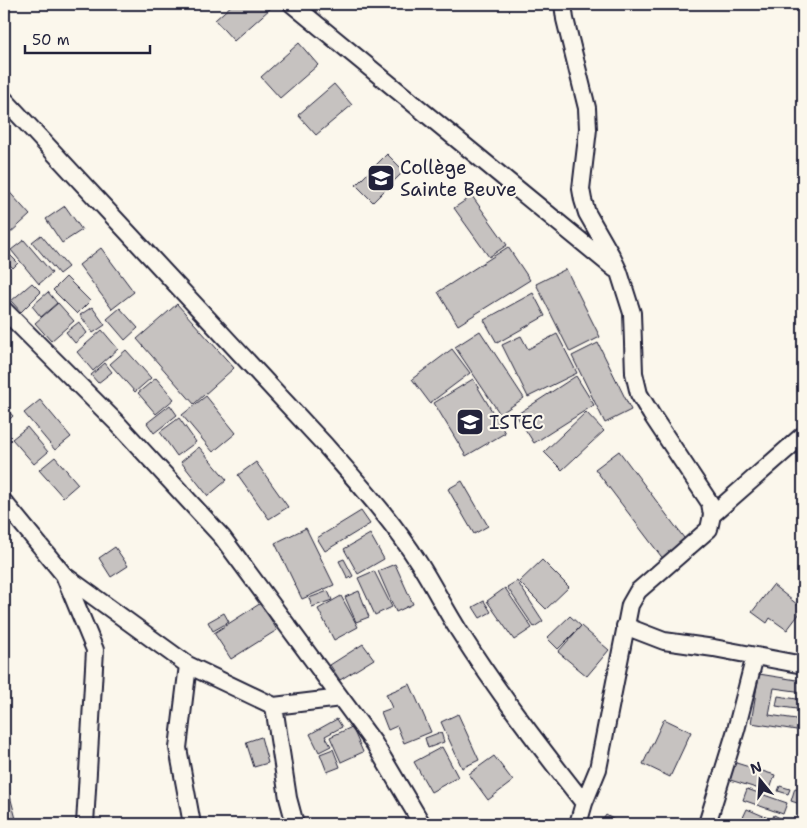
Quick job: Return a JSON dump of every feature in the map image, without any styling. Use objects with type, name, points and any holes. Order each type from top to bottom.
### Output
[{"type":"street","points":[[292,4],[619,272]]},
{"type":"street","points":[[563,4],[587,108],[588,129],[581,189],[582,200],[619,272],[632,313],[634,373],[639,394],[710,504],[712,515],[709,529],[652,577],[638,591],[630,605],[598,769],[584,803],[578,824]]},
{"type":"street","points":[[4,99],[370,495],[419,563],[459,632],[522,724],[584,803]]},
{"type":"street","points":[[4,310],[117,423],[222,537],[374,743],[422,824]]},
{"type":"street","points":[[712,515],[803,435]]},
{"type":"street","points":[[4,502],[64,575],[188,665],[274,706],[341,698]]},
{"type":"street","points":[[64,575],[95,650],[85,824]]},
{"type":"street","points":[[625,626],[664,641],[803,665]]},
{"type":"street","points":[[707,824],[736,730],[755,656]]},
{"type":"street","points":[[188,665],[178,748],[192,824]]},
{"type":"street","points":[[274,706],[288,798],[295,824]]},
{"type":"building","points":[[233,4],[267,4],[271,8],[234,41],[215,20]]},
{"type":"building","points":[[299,43],[318,65],[280,98],[261,77]]},
{"type":"building","points":[[334,84],[352,105],[316,135],[298,115]]},
{"type":"building","points":[[387,154],[404,171],[373,202],[356,185]]},
{"type":"building","points":[[4,186],[30,215],[9,234],[4,229]]},
{"type":"building","points":[[472,196],[507,245],[489,257],[454,208]]},
{"type":"building","points":[[65,206],[82,230],[62,243],[46,219]]},
{"type":"building","points":[[41,235],[68,267],[59,274],[32,242]]},
{"type":"building","points":[[24,240],[52,273],[39,284],[11,250]]},
{"type":"building","points":[[508,247],[530,280],[458,325],[438,292]]},
{"type":"building","points":[[101,248],[134,292],[112,309],[79,265]]},
{"type":"building","points":[[10,255],[18,263],[13,268],[5,260]]},
{"type":"building","points":[[566,269],[600,337],[570,352],[536,284]]},
{"type":"building","points":[[66,277],[90,301],[77,314],[53,290]]},
{"type":"building","points":[[32,283],[41,292],[21,312],[11,301]]},
{"type":"building","points":[[48,292],[57,303],[41,317],[32,306]]},
{"type":"building","points":[[533,293],[545,316],[497,343],[484,320]]},
{"type":"building","points":[[58,303],[74,321],[51,341],[35,323]]},
{"type":"building","points":[[177,304],[234,368],[194,404],[137,339]]},
{"type":"building","points":[[92,307],[105,325],[93,333],[80,315]]},
{"type":"building","points":[[120,308],[138,328],[125,340],[107,319]]},
{"type":"building","points":[[79,322],[87,333],[75,343],[66,332]]},
{"type":"building","points":[[102,330],[118,349],[93,371],[77,352]]},
{"type":"building","points":[[480,331],[524,398],[500,414],[455,347]]},
{"type":"building","points":[[557,334],[577,373],[528,397],[502,345],[521,336],[528,349]]},
{"type":"building","points":[[598,343],[631,410],[605,423],[572,356]]},
{"type":"building","points":[[452,349],[470,373],[430,403],[412,379]]},
{"type":"building","points":[[126,350],[151,378],[135,392],[110,364]]},
{"type":"building","points":[[105,363],[112,372],[98,383],[91,375]]},
{"type":"building","points":[[576,376],[594,405],[534,443],[516,415]]},
{"type":"building","points":[[156,378],[174,399],[156,414],[138,393]]},
{"type":"building","points":[[473,379],[505,433],[466,456],[434,403]]},
{"type":"building","points":[[206,396],[236,433],[213,452],[182,415]]},
{"type":"building","points":[[40,400],[71,437],[55,450],[24,413]]},
{"type":"building","points":[[170,405],[177,415],[154,433],[147,423]]},
{"type":"building","points":[[4,406],[13,416],[4,425]]},
{"type":"building","points":[[586,412],[604,431],[562,470],[544,452]]},
{"type":"building","points":[[179,418],[196,442],[177,456],[160,432]]},
{"type":"building","points":[[27,427],[48,452],[34,464],[12,439]]},
{"type":"building","points":[[199,447],[227,480],[208,496],[181,462]]},
{"type":"building","points":[[619,451],[687,542],[664,560],[595,469]]},
{"type":"building","points":[[55,457],[78,484],[63,497],[39,470]]},
{"type":"building","points":[[256,462],[288,507],[269,519],[238,475]]},
{"type":"building","points":[[462,481],[488,526],[474,534],[448,489]]},
{"type":"building","points":[[361,511],[370,524],[325,551],[317,538]]},
{"type":"building","points":[[306,528],[334,585],[302,599],[275,543]]},
{"type":"building","points":[[370,534],[384,559],[358,574],[344,549]]},
{"type":"building","points":[[115,547],[128,566],[111,577],[99,558]]},
{"type":"building","points":[[344,559],[353,576],[348,579],[339,561]]},
{"type":"building","points":[[542,560],[569,587],[546,609],[519,582]]},
{"type":"building","points":[[395,564],[413,604],[396,612],[378,571]]},
{"type":"building","points":[[374,571],[392,607],[375,615],[358,578]]},
{"type":"building","points":[[517,581],[543,621],[534,627],[507,587]]},
{"type":"building","points":[[773,585],[803,609],[787,630],[770,618],[767,623],[752,612]]},
{"type":"building","points":[[505,588],[532,628],[514,640],[487,601]]},
{"type":"building","points":[[328,591],[332,600],[312,607],[309,598]]},
{"type":"building","points":[[359,591],[369,617],[356,622],[345,597]]},
{"type":"building","points":[[341,596],[358,627],[334,640],[318,609]]},
{"type":"building","points":[[484,601],[491,612],[480,618],[473,607]]},
{"type":"building","points":[[261,603],[277,630],[231,659],[214,633]]},
{"type":"building","points":[[224,613],[229,622],[213,631],[208,622]]},
{"type":"building","points":[[570,616],[581,626],[558,649],[547,638]]},
{"type":"building","points":[[581,626],[609,650],[587,676],[558,652]]},
{"type":"building","points":[[363,644],[374,659],[340,680],[330,665]]},
{"type":"building","points":[[759,674],[803,681],[803,692],[774,688],[769,715],[803,720],[803,731],[751,723]]},
{"type":"building","points":[[410,684],[431,732],[404,743],[397,726],[388,730],[381,712],[392,708],[386,694]]},
{"type":"building","points":[[778,696],[803,700],[803,710],[776,706]]},
{"type":"building","points":[[458,714],[479,760],[462,768],[441,722]]},
{"type":"building","points":[[337,719],[342,727],[325,736],[331,746],[319,752],[310,734]]},
{"type":"building","points":[[664,719],[691,732],[670,777],[643,764]]},
{"type":"building","points":[[352,727],[363,752],[341,762],[330,737]]},
{"type":"building","points":[[441,732],[444,742],[428,748],[425,738]]},
{"type":"building","points":[[261,737],[268,763],[254,767],[246,742]]},
{"type":"building","points":[[442,747],[458,777],[431,792],[414,762]]},
{"type":"building","points":[[333,749],[340,767],[327,772],[320,754]]},
{"type":"building","points":[[494,756],[513,781],[488,800],[469,774]]},
{"type":"building","points":[[733,762],[775,775],[769,792],[727,779]]},
{"type":"building","points":[[780,786],[790,789],[788,794],[778,791]]},
{"type":"building","points":[[795,788],[803,790],[803,805],[791,801]]},
{"type":"building","points":[[747,789],[787,803],[783,814],[743,800]]},
{"type":"building","points":[[9,792],[16,819],[6,822],[4,815],[4,793]]},
{"type":"building","points":[[747,809],[768,818],[766,824],[740,824]]},
{"type":"building","points":[[606,815],[621,824],[600,824]]},
{"type":"building","points":[[774,815],[782,819],[780,824],[770,824]]},
{"type":"place","name":"Collège Sainte Beuve","points":[[381,178]]},
{"type":"place","name":"ISTEC","points":[[470,422]]}]
